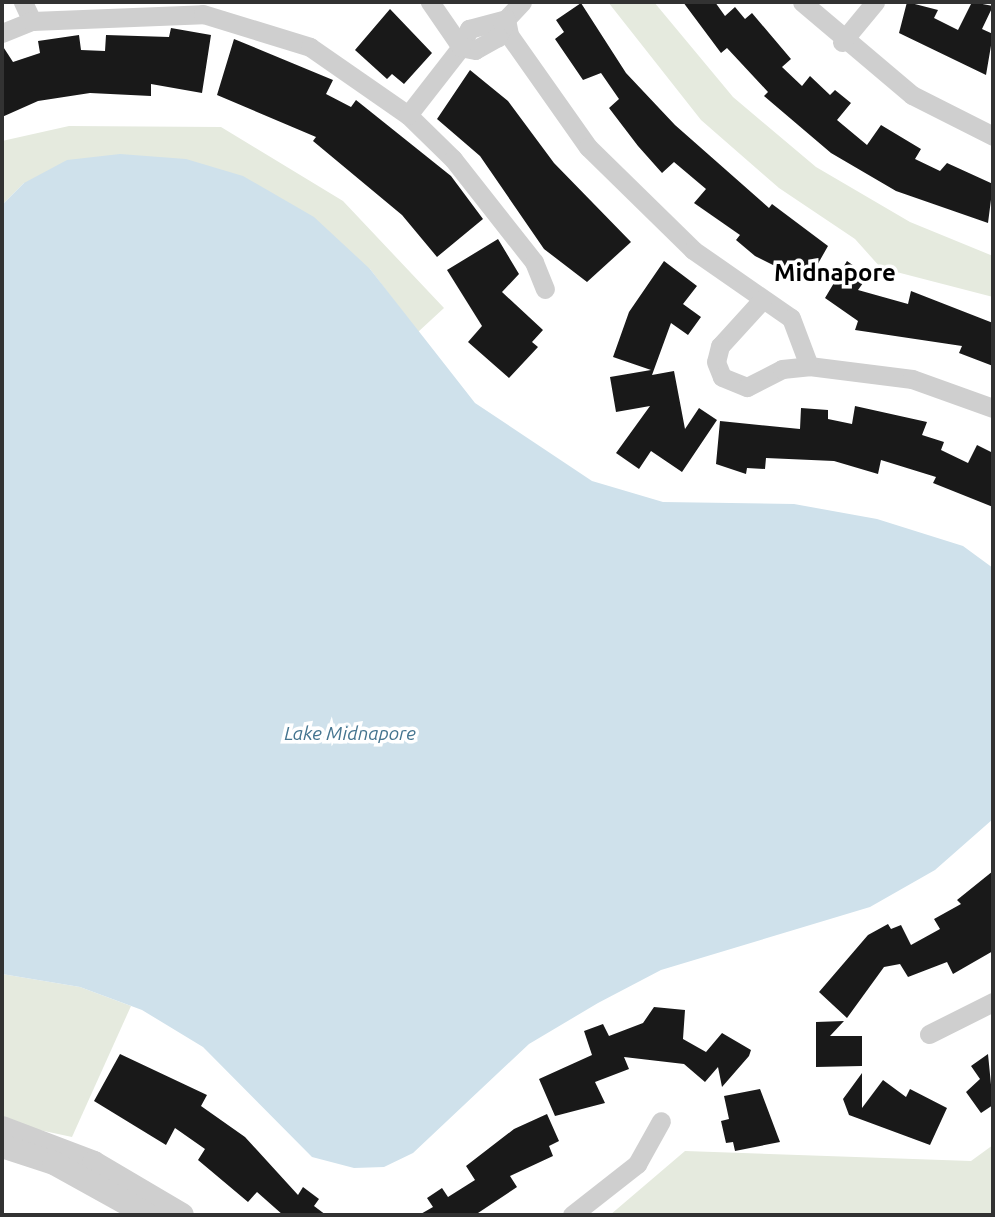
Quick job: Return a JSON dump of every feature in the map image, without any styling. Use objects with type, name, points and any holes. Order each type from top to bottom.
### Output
[{"type":"street","points":[[23,2],[32,21]]},
{"type":"street","points":[[430,2],[461,47],[475,50],[498,37],[506,19],[522,2]]},
{"type":"street","points":[[802,2],[842,42],[941,114],[993,136]]},
{"type":"street","points":[[842,42],[875,2]]},
{"type":"street","points":[[2,33],[32,21],[203,8],[327,55],[408,115],[473,180],[534,262],[545,289]]},
{"type":"street","points":[[506,19],[516,45],[588,147],[651,213],[799,328],[809,366]]},
{"type":"street","points":[[408,115],[461,47]]},
{"type":"street","points":[[762,300],[720,346],[716,362],[722,377],[747,387],[782,369],[809,366],[912,379],[993,408]]},
{"type":"street","points":[[929,1034],[993,1002]]},
{"type":"street","points":[[572,1215],[637,1164],[661,1121]]},
{"type":"street","points":[[2,1128],[182,1215]]},
{"type":"street","points":[[2,1146],[57,1156],[148,1215]]},
{"type":"shaded area","points":[[608,2],[654,2],[733,97],[816,167],[910,222],[993,256],[993,297],[881,268],[855,239],[779,188],[701,120]]},
{"type":"shaded area","points":[[69,126],[221,127],[343,201],[444,308],[418,332],[370,269],[24,183],[2,205],[2,141]]},
{"type":"shaded area","points":[[2,974],[80,987],[131,1006],[72,1137],[2,1122]]},
{"type":"shaded area","points":[[993,1145],[993,1215],[610,1215],[685,1151],[971,1161]]},
{"type":"water","name":"Lake Midnapore","points":[[120,154],[186,159],[243,176],[314,217],[370,269],[475,403],[592,481],[663,502],[794,504],[877,519],[963,546],[993,568],[993,819],[935,870],[870,907],[661,970],[598,1003],[529,1044],[413,1153],[384,1167],[354,1168],[312,1157],[203,1047],[142,1010],[80,987],[2,974],[2,205],[24,183],[67,160]]},
{"type":"building","points":[[683,2],[715,2],[725,16],[735,7],[745,19],[752,13],[791,59],[782,67],[802,86],[810,76],[830,95],[835,90],[851,103],[837,120],[867,145],[881,125],[921,149],[915,159],[940,171],[947,163],[993,184],[988,223],[896,191],[831,153],[764,96],[768,92],[727,48],[721,53]]},
{"type":"building","points":[[907,2],[938,10],[934,18],[958,30],[972,2],[993,6],[982,29],[993,34],[986,75],[899,33]]},
{"type":"building","points":[[581,3],[626,73],[675,125],[769,208],[772,204],[828,246],[811,276],[794,264],[789,273],[755,256],[736,240],[740,235],[694,203],[706,189],[674,162],[662,173],[638,146],[609,108],[619,99],[601,73],[583,80],[555,39],[564,32],[556,20]]},
{"type":"building","points":[[390,9],[432,53],[404,84],[392,74],[387,79],[355,50]]},
{"type":"building","points":[[171,28],[211,35],[202,93],[151,84],[151,96],[90,93],[38,101],[2,117],[2,45],[13,62],[40,53],[38,41],[79,35],[81,50],[105,51],[106,35],[169,37]]},
{"type":"building","points":[[234,39],[333,80],[326,94],[351,107],[356,100],[451,176],[483,219],[437,257],[402,215],[313,141],[316,137],[217,95]]},
{"type":"building","points":[[470,70],[508,101],[554,163],[631,242],[587,282],[544,249],[480,156],[437,119]]},
{"type":"building","points":[[498,239],[519,274],[502,292],[543,330],[532,342],[538,347],[509,378],[468,342],[482,326],[447,270]]},
{"type":"building","points":[[664,261],[697,286],[683,304],[701,317],[688,335],[671,323],[652,375],[674,371],[685,429],[699,408],[717,420],[682,472],[651,451],[639,469],[616,453],[650,406],[616,412],[610,377],[651,370],[613,357],[629,312]]},
{"type":"building","points":[[847,261],[868,276],[858,290],[908,304],[911,291],[993,323],[993,366],[959,353],[962,346],[855,330],[858,321],[825,298]]},
{"type":"building","points":[[855,406],[927,422],[922,435],[944,442],[941,450],[968,463],[977,445],[993,453],[993,507],[933,483],[936,477],[881,460],[878,474],[834,461],[766,458],[765,469],[747,468],[746,474],[716,464],[720,421],[800,429],[801,408],[828,410],[828,419],[852,424]]},
{"type":"building","points":[[993,871],[993,951],[953,974],[947,962],[908,977],[900,964],[884,967],[847,1018],[819,992],[868,935],[888,924],[891,929],[901,925],[911,945],[940,929],[934,919],[961,904],[957,900]]},
{"type":"building","points":[[654,1007],[685,1010],[683,1039],[706,1052],[722,1033],[751,1050],[749,1056],[722,1087],[718,1067],[705,1082],[684,1064],[624,1057],[629,1069],[595,1082],[605,1103],[555,1116],[539,1079],[592,1055],[584,1031],[603,1024],[609,1036],[643,1023]]},
{"type":"building","points":[[844,1021],[830,1036],[862,1036],[862,1066],[816,1067],[816,1022]]},
{"type":"building","points":[[120,1054],[207,1095],[201,1106],[245,1137],[298,1195],[303,1187],[319,1199],[314,1206],[326,1215],[283,1215],[257,1192],[248,1202],[198,1160],[205,1149],[175,1128],[166,1145],[94,1101]]},
{"type":"building","points":[[988,1054],[993,1105],[981,1113],[966,1092],[980,1079],[971,1066]]},
{"type":"building","points":[[862,1073],[862,1108],[883,1080],[906,1097],[910,1089],[947,1108],[930,1145],[849,1115],[843,1099]]},
{"type":"building","points":[[760,1089],[780,1142],[735,1151],[733,1142],[726,1143],[721,1121],[729,1119],[724,1096]]},
{"type":"building","points":[[547,1114],[559,1141],[549,1146],[553,1156],[510,1176],[517,1187],[475,1215],[419,1215],[433,1207],[427,1198],[442,1188],[448,1197],[475,1180],[466,1166],[514,1129]]},
{"type":"district","name":"Midnapore","points":[[835,273]]}]
